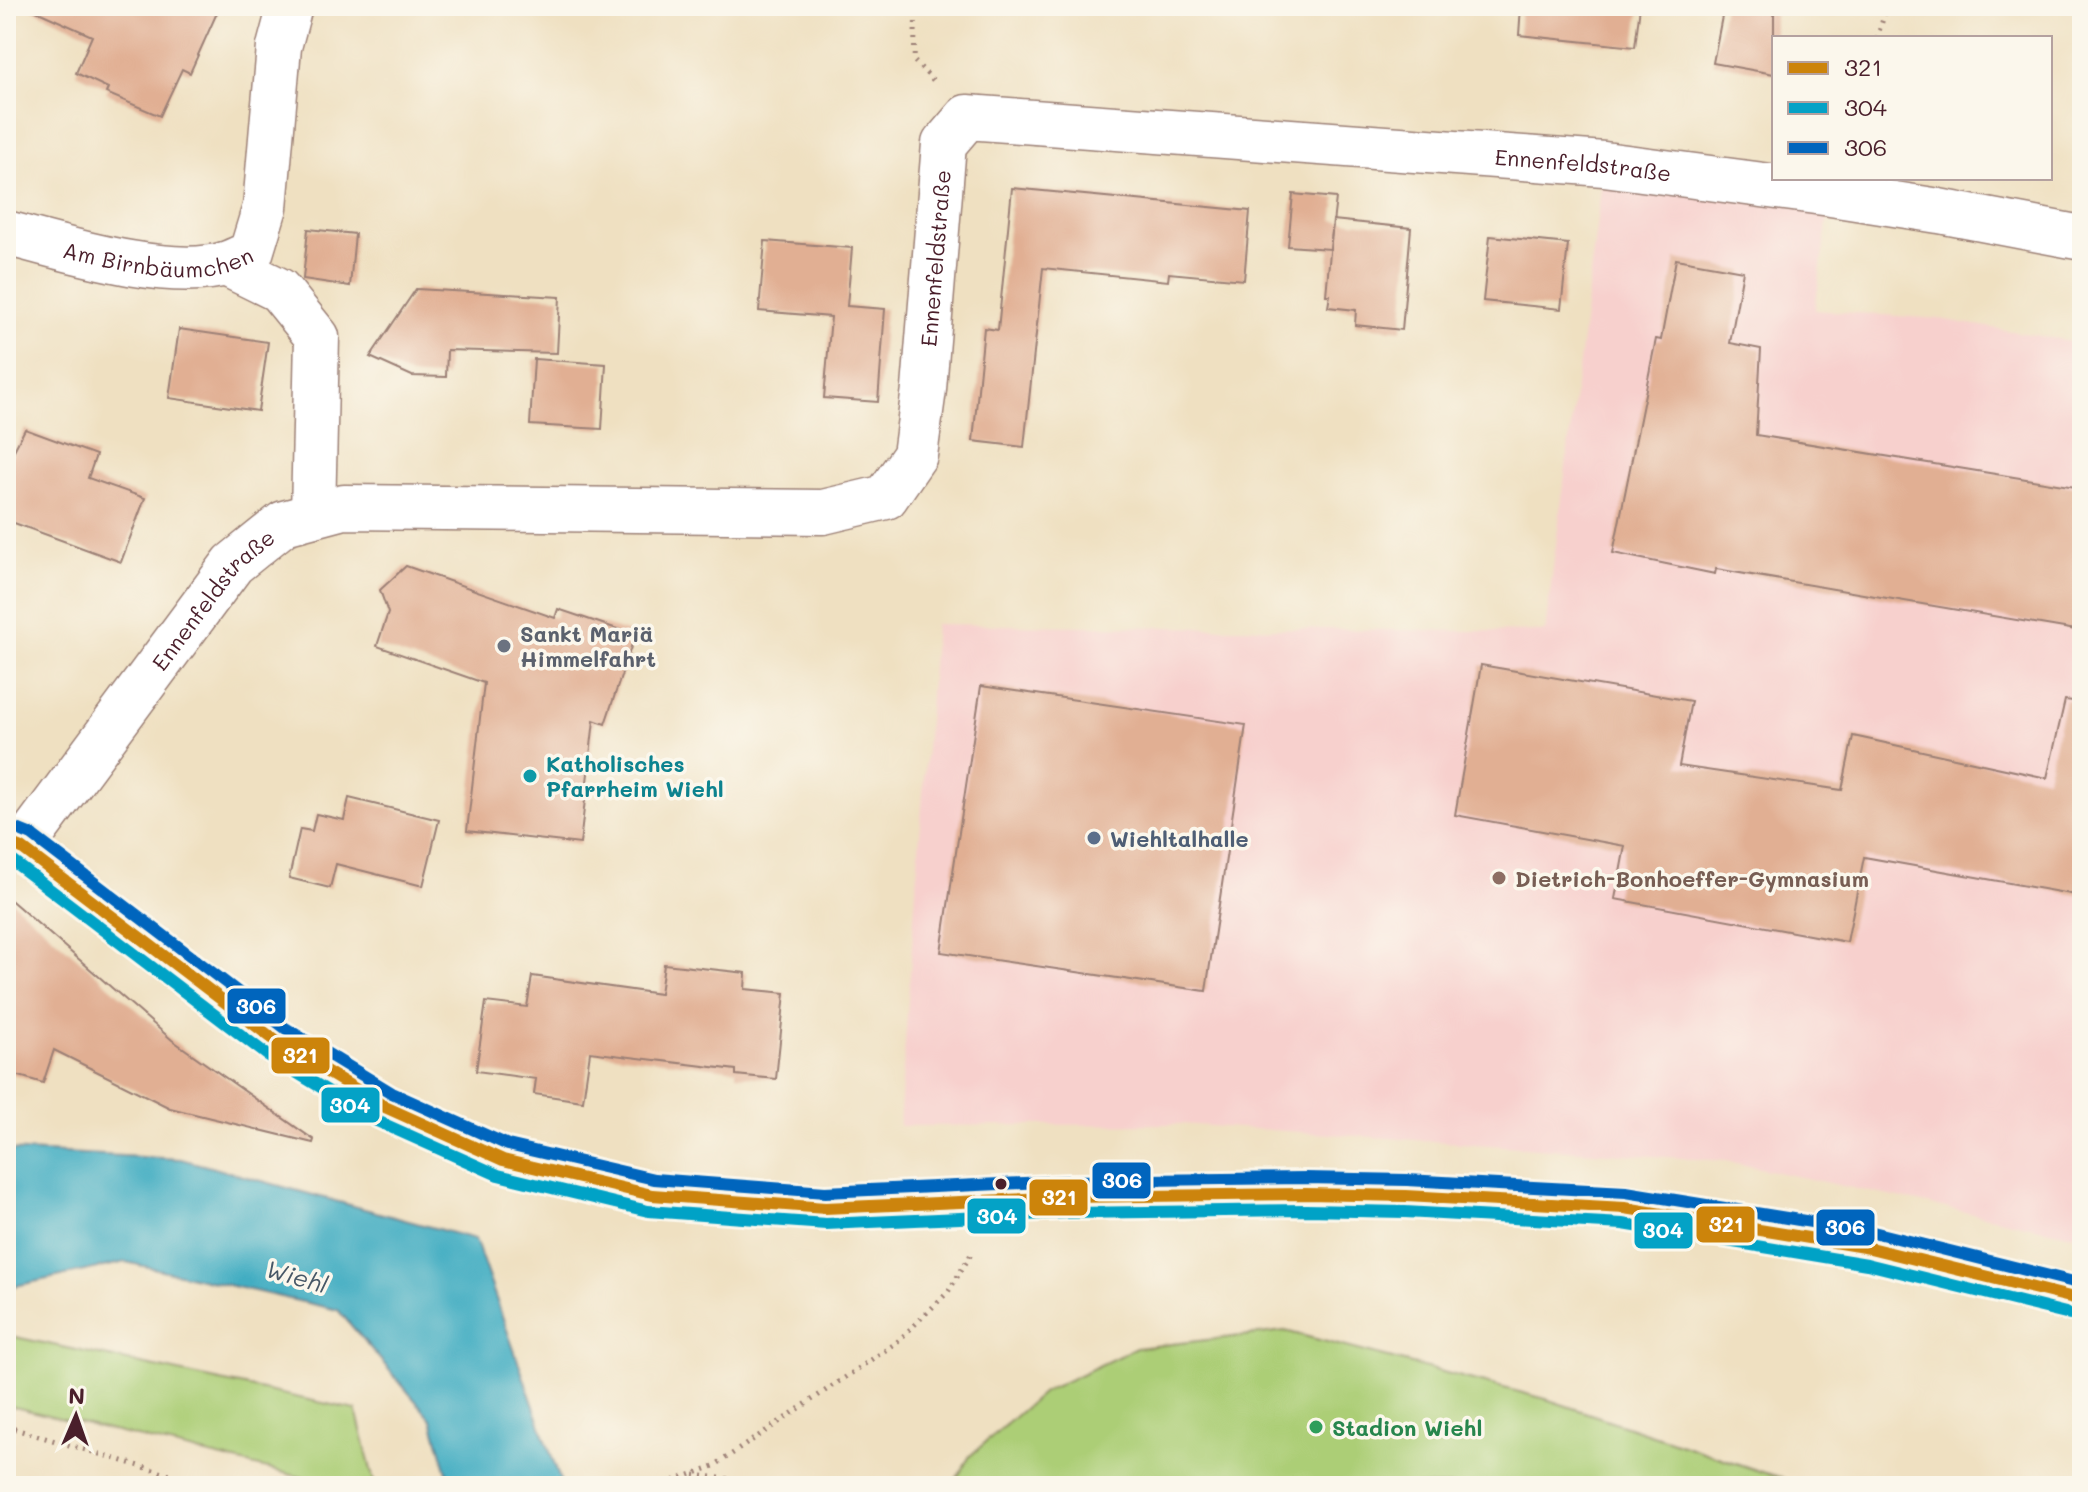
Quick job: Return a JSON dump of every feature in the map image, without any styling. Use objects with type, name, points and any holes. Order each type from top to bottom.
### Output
[{"type":"street","name":"Am Birnbäumchen","points":[[6,233],[108,260],[189,269],[226,264],[251,253],[265,207],[279,47],[290,6]]},
{"type":"street","name":"Ennenfeldstraße","points":[[14,845],[233,564],[284,523],[344,507],[823,512],[886,497],[915,455],[924,389],[944,144],[967,117],[1604,164],[1831,194],[2082,238]]},
{"type":"street","points":[[226,264],[279,290],[317,337],[313,515]]},
{"type":"street","points":[[14,845],[276,1041],[385,1107],[503,1160],[652,1195],[825,1208],[1069,1197],[1306,1194],[1625,1208],[1870,1248],[2082,1300]]},
{"type":"path","points":[[916,6],[914,61],[967,117]]},
{"type":"path","points":[[1878,36],[1887,6]]},
{"type":"path","points":[[659,1486],[714,1466],[896,1343],[948,1292],[984,1232],[987,1201]]},
{"type":"path","points":[[6,1429],[15,1429],[187,1480],[235,1486]]},
{"type":"path","points":[[689,1475],[792,1486]]},
{"type":"shaded area","name":"Dietrich-Bonhoeffer-Gymnasium","points":[[1604,164],[1831,194],[1815,310],[1940,319],[2082,343],[2082,1237],[1726,1161],[1180,1124],[899,1126],[935,624],[1545,632]]},
{"type":"green space","name":"Stadion Wiehl","points":[[1285,1331],[1546,1399],[1804,1486],[952,1486],[970,1456],[1043,1392],[1136,1348]]},
{"type":"green space","points":[[6,1335],[356,1410],[375,1486],[321,1482],[6,1405]]},
{"type":"water","name":"Wiehl","points":[[6,1150],[181,1159],[475,1239],[562,1486],[451,1486],[432,1420],[338,1310],[126,1262],[6,1288]]},
{"type":"building","points":[[25,6],[220,6],[190,73],[182,69],[160,116],[106,93],[108,88],[76,73],[92,36]]},
{"type":"building","points":[[1521,6],[1640,6],[1635,47],[1519,35]]},
{"type":"building","points":[[1724,6],[1774,6],[1772,74],[1713,63]]},
{"type":"building","points":[[1012,188],[1250,211],[1244,280],[1169,273],[1168,281],[1043,268],[1024,447],[973,441],[984,328],[998,330]]},
{"type":"building","points":[[1293,194],[1336,198],[1330,249],[1288,246]]},
{"type":"building","points":[[1333,220],[1411,228],[1402,330],[1355,325],[1356,310],[1328,307],[1330,295],[1326,295]]},
{"type":"building","points":[[308,229],[355,234],[350,286],[303,279]]},
{"type":"building","points":[[1490,236],[1568,244],[1561,309],[1483,301]]},
{"type":"building","points":[[765,241],[852,248],[847,306],[885,309],[878,402],[824,398],[831,317],[759,311]]},
{"type":"building","points":[[1676,259],[1743,271],[1730,343],[1761,349],[1756,435],[2082,488],[2082,631],[1716,569],[1715,574],[1613,553],[1656,339],[1661,340]]},
{"type":"building","points":[[416,289],[560,297],[557,353],[447,350],[446,377],[412,376],[370,357]]},
{"type":"building","points":[[179,329],[268,342],[258,411],[169,398]]},
{"type":"building","points":[[534,359],[606,364],[602,429],[530,425]]},
{"type":"building","points":[[25,429],[96,455],[88,478],[145,498],[121,562],[6,520],[6,466]]},
{"type":"building","points":[[406,566],[555,618],[558,609],[635,635],[605,724],[594,720],[580,844],[467,831],[484,683],[377,646],[388,613],[380,590]]},
{"type":"building","points":[[1481,665],[1691,701],[1679,766],[1842,790],[1853,736],[2047,778],[2065,700],[2082,702],[2082,896],[1864,857],[1847,942],[1615,899],[1625,846],[1455,815]]},
{"type":"building","name":"Wiehltalhalle","points":[[981,686],[1246,725],[1206,991],[941,952]]},
{"type":"building","points":[[349,798],[439,820],[423,886],[336,864],[330,888],[289,878],[300,829],[312,831],[316,814],[344,820]]},
{"type":"building","points":[[6,896],[172,1040],[314,1140],[313,1143],[170,1108],[54,1050],[43,1083],[6,1072]]},
{"type":"building","points":[[664,964],[746,973],[745,989],[785,993],[776,1079],[736,1075],[736,1070],[590,1052],[583,1101],[534,1094],[536,1079],[476,1071],[486,1002],[527,1007],[532,976],[660,994]]},
{"type":"transit line","name":"306","points":[[12,827],[32,835],[285,1028],[392,1093],[508,1145],[654,1179],[825,1192],[1068,1181],[1306,1178],[1407,1180],[1626,1192],[1873,1232],[2082,1284]]},
{"type":"transit line","name":"321","points":[[6,842],[22,848],[276,1041],[385,1107],[503,1160],[652,1195],[825,1208],[1069,1197],[1306,1194],[1625,1208],[1870,1248],[2082,1300]]},
{"type":"transit line","name":"304","points":[[6,859],[266,1054],[377,1121],[498,1175],[648,1211],[826,1224],[1069,1213],[1306,1210],[1623,1224],[1867,1264],[2078,1316]]},
{"type":"place","name":"Sankt Mariä Himmelfahrt","points":[[504,646]]},
{"type":"place","name":"Katholisches Pfarrheim Wiehl","points":[[530,776]]},
{"type":"place","name":"Wiehltalhalle","points":[[1094,838]]},
{"type":"place","name":"Dietrich-Bonhoeffer-Gymnasium","points":[[1499,878]]},
{"type":"place","name":"Stadion Wiehl","points":[[1316,1427]]}]
